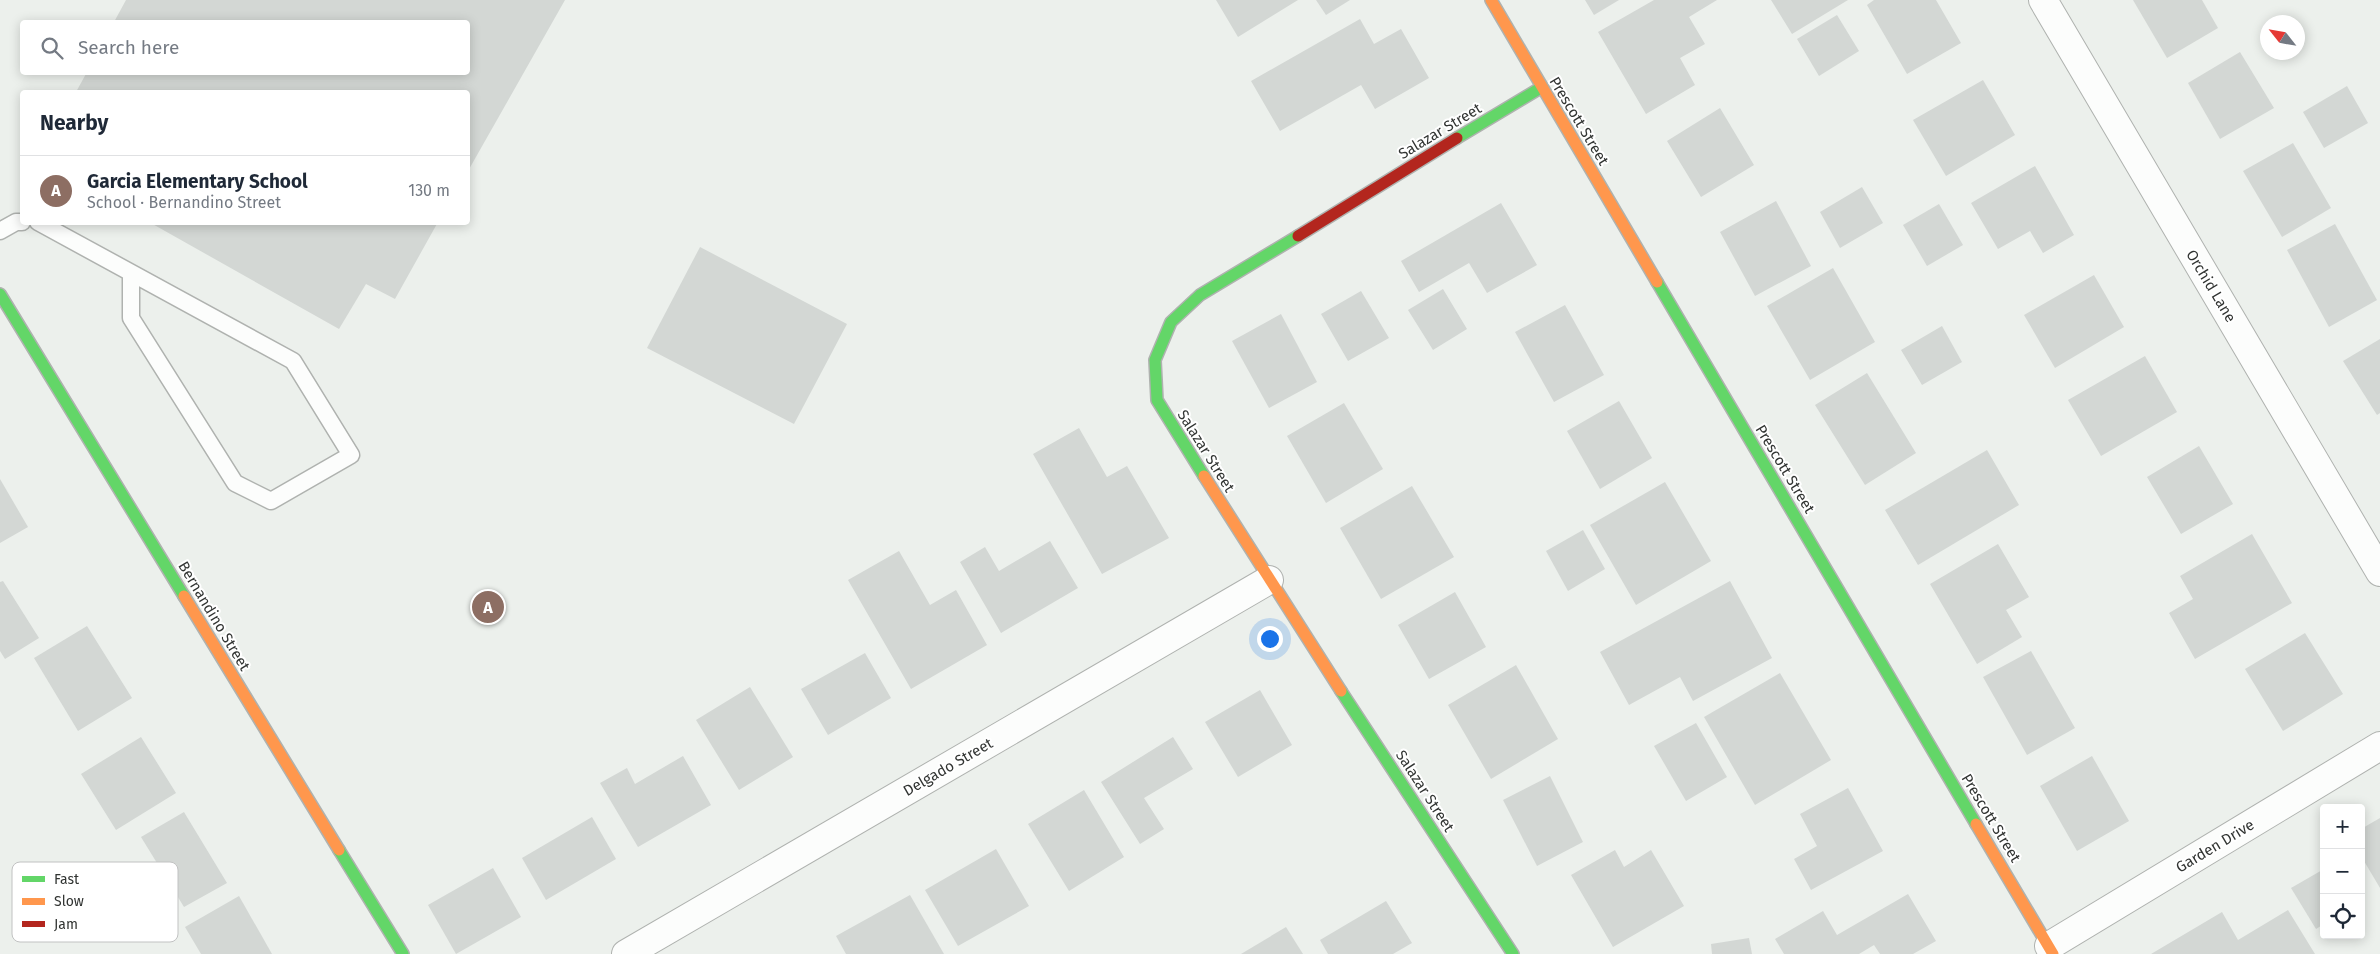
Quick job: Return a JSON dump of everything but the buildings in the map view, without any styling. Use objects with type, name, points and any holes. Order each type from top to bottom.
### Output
[{"type":"street","name":"Prescott Street","points":[[1491,0],[2051,950]]},
{"type":"street","name":"Orchid Lane","points":[[2042,0],[2380,572]]},
{"type":"street","name":"Salazar Street","points":[[1513,954],[1269,580],[1157,400],[1155,360],[1171,322],[1200,295],[1542,87]]},
{"type":"street","name":"Bernandino Street","points":[[0,294],[403,954]]},
{"type":"street","name":"Delgado Street","points":[[626,954],[1269,580]]},
{"type":"street","name":"Garden Drive","points":[[2051,950],[2380,746]]},
{"type":"lane","points":[[0,231],[16,222],[20,222]]},
{"type":"lane","points":[[43,225],[294,361],[351,455],[271,501],[235,483],[131,318],[131,273]]},
{"type":"traffic: fast","points":[[1457,138],[1542,87]]},
{"type":"traffic: fast","points":[[1204,476],[1157,400],[1155,360],[1171,322],[1200,295],[1298,236]]},
{"type":"traffic: fast","points":[[1657,282],[1976,824]]},
{"type":"traffic: fast","points":[[0,294],[184,596]]},
{"type":"traffic: fast","points":[[1341,691],[1513,954]]},
{"type":"traffic: fast","points":[[339,850],[403,954]]},
{"type":"traffic: slow","points":[[1491,0],[1657,282]]},
{"type":"traffic: slow","points":[[1204,476],[1341,691]]},
{"type":"traffic: slow","points":[[184,596],[339,850]]},
{"type":"traffic: slow","points":[[1976,824],[2053,954]]},
{"type":"traffic: jam","points":[[1298,236],[1457,138]]},
{"type":"place","name":"Garcia Elementary School","points":[[488,607]]}]
